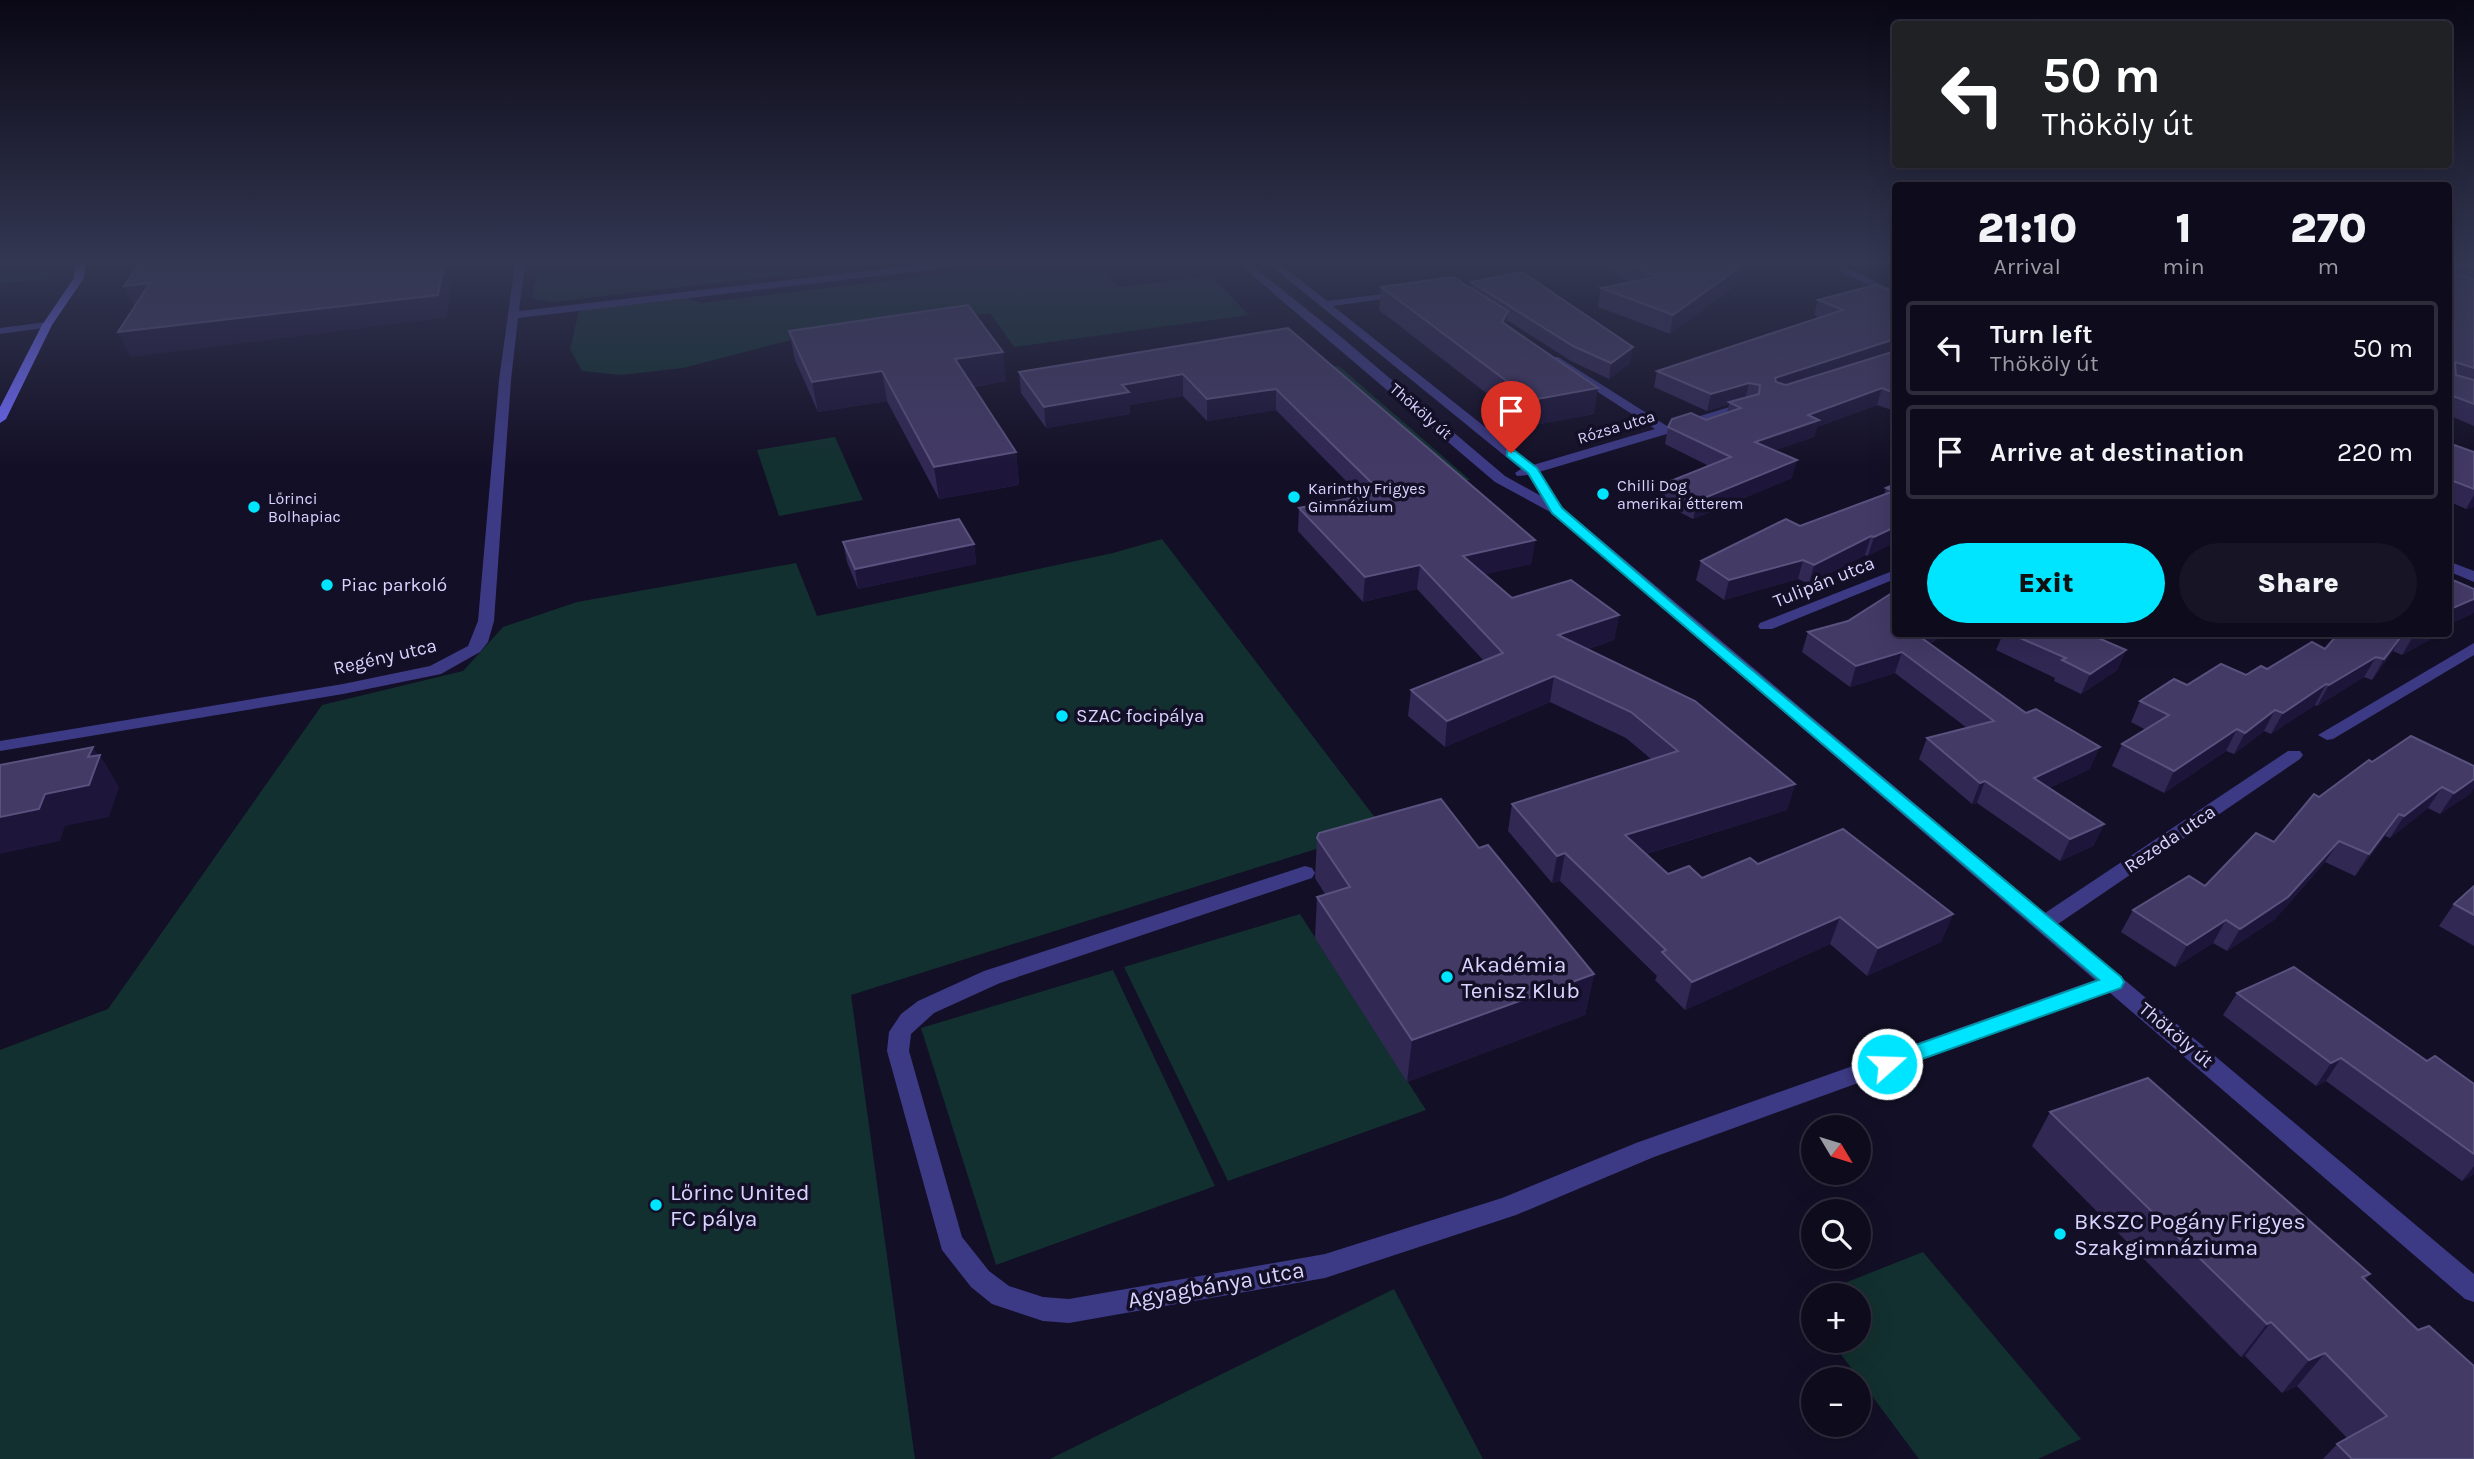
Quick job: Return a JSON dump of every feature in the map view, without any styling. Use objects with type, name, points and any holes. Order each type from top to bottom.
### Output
[{"type":"main road","points":[[0,419],[43,332]]},
{"type":"street","name":"Regény utca","points":[[0,746],[344,689],[435,670],[474,649],[480,642],[486,621],[505,380],[512,332]]},
{"type":"street","name":"Thököly út","points":[[1329,332],[1500,479],[1557,510],[2474,1290]]},
{"type":"street","name":"Thököly út","points":[[1361,332],[1532,471],[1557,510]]},
{"type":"street","points":[[1542,351],[1666,431]]},
{"type":"street","name":"Rózsa utca","points":[[1532,471],[1750,405]]},
{"type":"street","points":[[1500,479],[1532,471]]},
{"type":"street","points":[[2452,567],[2474,577]]},
{"type":"street","name":"Tulipán utca","points":[[1766,626],[1892,575]]},
{"type":"street","points":[[2327,735],[2474,648]]},
{"type":"street","name":"Rezeda utca","points":[[2045,923],[2294,755]]},
{"type":"street","name":"Agyagbánya utca","points":[[1305,873],[992,977],[926,1007],[909,1020],[900,1032],[898,1051],[951,1242],[980,1279],[1001,1295],[1043,1309],[1069,1311],[1325,1266],[1507,1207],[1645,1150],[2114,982]]},
{"type":"green space","points":[[574,332],[852,332],[787,341],[683,368],[621,375],[582,371],[570,349]]},
{"type":"green space","points":[[1003,332],[1124,332],[1014,347]]},
{"type":"green space","points":[[1339,366],[1470,480],[1443,486],[1311,369]]},
{"type":"green space","points":[[835,437],[863,500],[779,516],[757,450]]},
{"type":"green space","points":[[1162,539],[1383,828],[851,995],[915,1459],[0,1459],[0,1050],[108,1009],[322,705],[463,671],[503,627],[577,602],[796,563],[817,616],[1113,553]]},
{"type":"green space","points":[[1300,914],[1426,1110],[1228,1181],[1124,967]]},
{"type":"green space","points":[[1113,970],[1215,1186],[996,1265],[921,1028]]},
{"type":"green space","points":[[1923,1252],[2081,1439],[2038,1459],[1919,1459],[1871,1395],[1871,1367],[1850,1367],[1840,1353],[1871,1353],[1871,1283],[1844,1283]]},
{"type":"green space","points":[[1394,1289],[1483,1459],[1050,1459]]},
{"type":"building","points":[[789,332],[988,332],[1003,352],[955,359],[1016,452],[934,467],[882,371],[812,382]]},
{"type":"building","points":[[1263,332],[1293,332],[1535,540],[1463,556],[1512,598],[1571,580],[1619,615],[1558,635],[1695,701],[1795,784],[1625,835],[1668,874],[1689,866],[1702,878],[1750,858],[1758,864],[1843,829],[1953,914],[1878,948],[1840,917],[1692,982],[1662,952],[1666,950],[1565,853],[1557,856],[1512,804],[1678,751],[1631,712],[1554,676],[1447,721],[1411,690],[1503,653],[1420,565],[1365,577],[1299,508],[1381,492],[1276,389],[1207,399],[1183,374],[1122,385],[1129,392],[1044,407],[1019,372]]},
{"type":"building","points":[[1441,332],[1517,332],[1598,388],[1532,400]]},
{"type":"building","points":[[1551,332],[1611,332],[1633,347],[1611,363],[1573,346]]},
{"type":"building","points":[[1776,332],[1892,332],[1892,340],[1775,378],[1776,382],[1786,385],[1892,352],[1892,392],[1882,388],[1808,415],[1819,420],[1755,442],[1797,460],[1697,501],[1663,484],[1731,457],[1668,427],[1672,419],[1691,413],[1706,420],[1741,408],[1729,402],[1759,394],[1760,385],[1749,383],[1711,394],[1657,371]]},
{"type":"building","points":[[2452,332],[2474,332],[2474,368],[2455,362],[2456,375],[2474,380],[2474,404],[2452,396]]},
{"type":"building","points":[[2452,446],[2474,452],[2474,489],[2452,481]]},
{"type":"building","points":[[1892,492],[1892,528],[1814,565],[1803,560],[1729,580],[1701,561],[1786,519],[1800,526]]},
{"type":"building","points":[[959,519],[974,544],[855,569],[843,542]]},
{"type":"building","points":[[2452,580],[2474,589],[2474,599],[2452,608]]},
{"type":"building","points":[[1892,593],[1892,637],[1920,637],[2026,713],[2036,709],[2100,747],[2034,778],[2104,824],[2070,839],[1985,781],[1980,783],[1927,738],[1994,721],[1902,652],[1856,666],[1808,632],[1848,621]]},
{"type":"building","points":[[2018,637],[2096,637],[2126,650],[2090,674],[2062,660],[2066,658]]},
{"type":"building","points":[[2335,637],[2401,637],[2384,659],[2376,657],[2329,685],[2326,684],[2283,713],[2275,710],[2245,733],[2237,729],[2174,771],[2122,744],[2169,715],[2140,701],[2174,679],[2187,685],[2221,664],[2246,675],[2261,666],[2267,669],[2312,642],[2325,649]]},
{"type":"building","points":[[2411,736],[2474,766],[2474,779],[2454,793],[2442,787],[2404,816],[2399,814],[2369,854],[2339,841],[2288,897],[2240,929],[2226,920],[2187,945],[2133,910],[2189,876],[2205,886],[2256,833],[2274,842],[2314,794],[2319,797],[2369,760],[2372,762]]},
{"type":"building","points":[[93,747],[88,757],[100,755],[89,785],[45,794],[39,809],[0,817],[0,765]]},
{"type":"building","points":[[1441,799],[1479,848],[1488,845],[1594,974],[1412,1040],[1317,897],[1350,887],[1317,838],[1319,833]]},
{"type":"building","points":[[2474,886],[2474,915],[2454,904]]},
{"type":"building","points":[[2294,967],[2427,1061],[2435,1056],[2474,1084],[2474,1154],[2341,1058],[2331,1063],[2237,993]]},
{"type":"building","points":[[2148,1078],[2370,1274],[2362,1277],[2418,1330],[2429,1326],[2474,1366],[2474,1459],[2352,1459],[2337,1444],[2387,1416],[2325,1353],[2309,1360],[2271,1322],[2267,1324],[2050,1112]]},
{"type":"place","name":"Chilli Dog amerikai étterem","points":[[1603,494]]},
{"type":"place","name":"Karinthy Frigyes Gimnázium","points":[[1294,497]]},
{"type":"place","name":"Lőrinci Bolhapiac","points":[[254,507]]},
{"type":"place","name":"Piac parkoló","points":[[327,585]]},
{"type":"place","name":"SZAC focipálya","points":[[1062,716]]},
{"type":"place","name":"Akadémia Tenisz Klub","points":[[1447,977]]},
{"type":"place","name":"Lőrinc United FC pálya","points":[[656,1205]]},
{"type":"place","name":"BKSZC Pogány Frigyes Szakgimnáziuma","points":[[2060,1234]]},
{"type":"route","points":[[1511,453],[1532,471],[1557,510],[1693,628],[2114,982],[1887,1064]]}]
